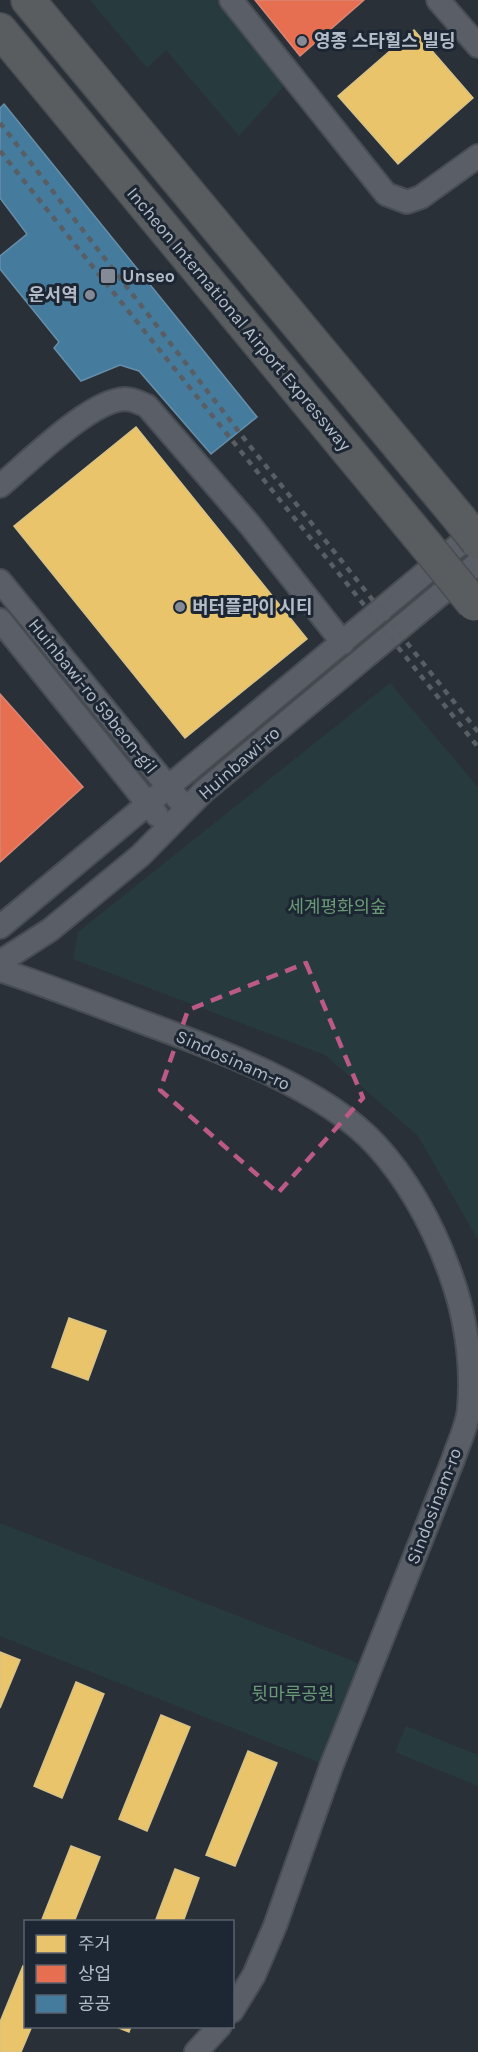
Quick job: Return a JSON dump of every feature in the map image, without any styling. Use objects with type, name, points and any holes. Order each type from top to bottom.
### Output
[{"type":"highway","points":[[28,0],[472,530]]},
{"type":"highway","name":"Incheon International Airport Expressway","points":[[0,30],[476,606]]},
{"type":"street","points":[[231,0],[386,194],[407,202],[422,197],[478,156]]},
{"type":"street","points":[[438,0],[478,46]]},
{"type":"street","points":[[0,486],[83,417],[103,404],[126,399],[147,406],[250,525],[343,643]]},
{"type":"street","name":"Huinbawi-ro","points":[[0,927],[343,643],[472,530]]},
{"type":"street","name":"Huinbawi-ro","points":[[0,963],[50,930],[169,829],[204,791],[478,563]]},
{"type":"street","name":"Huinbawi-ro 59beon-gil","points":[[0,581],[169,789],[188,809]]},
{"type":"street","name":"Huinbawi-ro 59beon-gil","points":[[0,620],[169,829]]},
{"type":"street","name":"Sindosinam-ro","points":[[0,963],[45,985],[211,1048],[290,1083],[331,1109],[375,1144],[412,1190],[440,1244],[459,1296],[468,1348],[469,1409],[457,1450],[331,1767],[275,1926],[254,1975],[234,2008]]},
{"type":"street","points":[[196,2052],[218,2028]]},
{"type":"highlighted area","points":[[306,963],[363,1098],[278,1193],[160,1090],[188,1010]]},
{"type":"green space","points":[[90,0],[217,0],[285,85],[239,136],[166,50],[147,68]]},
{"type":"green space","name":"세계평화의숲","points":[[390,683],[478,787],[478,1240],[418,1136],[325,1055],[73,959],[78,932]]},
{"type":"green space","name":"뒷마루공원","points":[[0,1523],[371,1668],[331,1767],[0,1636]]},
{"type":"green space","points":[[406,1726],[478,1755],[478,1786],[395,1752]]},
{"type":"building: 주거","points":[[414,30],[473,98],[398,164],[338,96]]},
{"type":"building: 주거","name":"버터플라이 시티","points":[[136,427],[307,639],[185,738],[14,526]]},
{"type":"building: 주거","points":[[69,1318],[106,1331],[88,1380],[52,1367]]},
{"type":"building: 주거","points":[[0,1652],[20,1660],[0,1708]]},
{"type":"building: 주거","points":[[76,1682],[104,1694],[62,1798],[34,1786]]},
{"type":"building: 주거","points":[[161,1715],[190,1727],[147,1831],[119,1819]]},
{"type":"building: 주거","points":[[248,1751],[277,1763],[235,1866],[206,1855]]},
{"type":"building: 주거","points":[[71,1846],[100,1857],[75,1920],[42,1920]]},
{"type":"building: 주거","points":[[175,1869],[199,1878],[184,1920],[156,1920]]},
{"type":"building: 주거","points":[[23,1966],[24,2028],[31,2028],[21,2052],[0,2052],[0,2022]]},
{"type":"building: 주거","points":[[119,2028],[130,2028],[129,2032]]},
{"type":"building: 상업","name":"영종 스타힐스 빌딩","points":[[255,0],[364,0],[300,56]]},
{"type":"building: 상업","points":[[0,694],[83,787],[0,862]]},
{"type":"building: 공공","name":"운서역","points":[[4,104],[257,417],[211,454],[139,371],[120,365],[81,381],[54,348],[59,342],[0,269],[0,256],[27,234],[0,198],[0,108]]},
{"type":"railway","points":[[0,123],[246,441],[478,732]]},
{"type":"railway","points":[[0,151],[478,747]]},
{"type":"place","name":"영종 스타힐스 빌딩","points":[[302,41]]},
{"type":"place","name":"Unseo","points":[[108,276]]},
{"type":"place","name":"운서역","points":[[90,295]]},
{"type":"place","name":"버터플라이 시티","points":[[180,607]]}]
